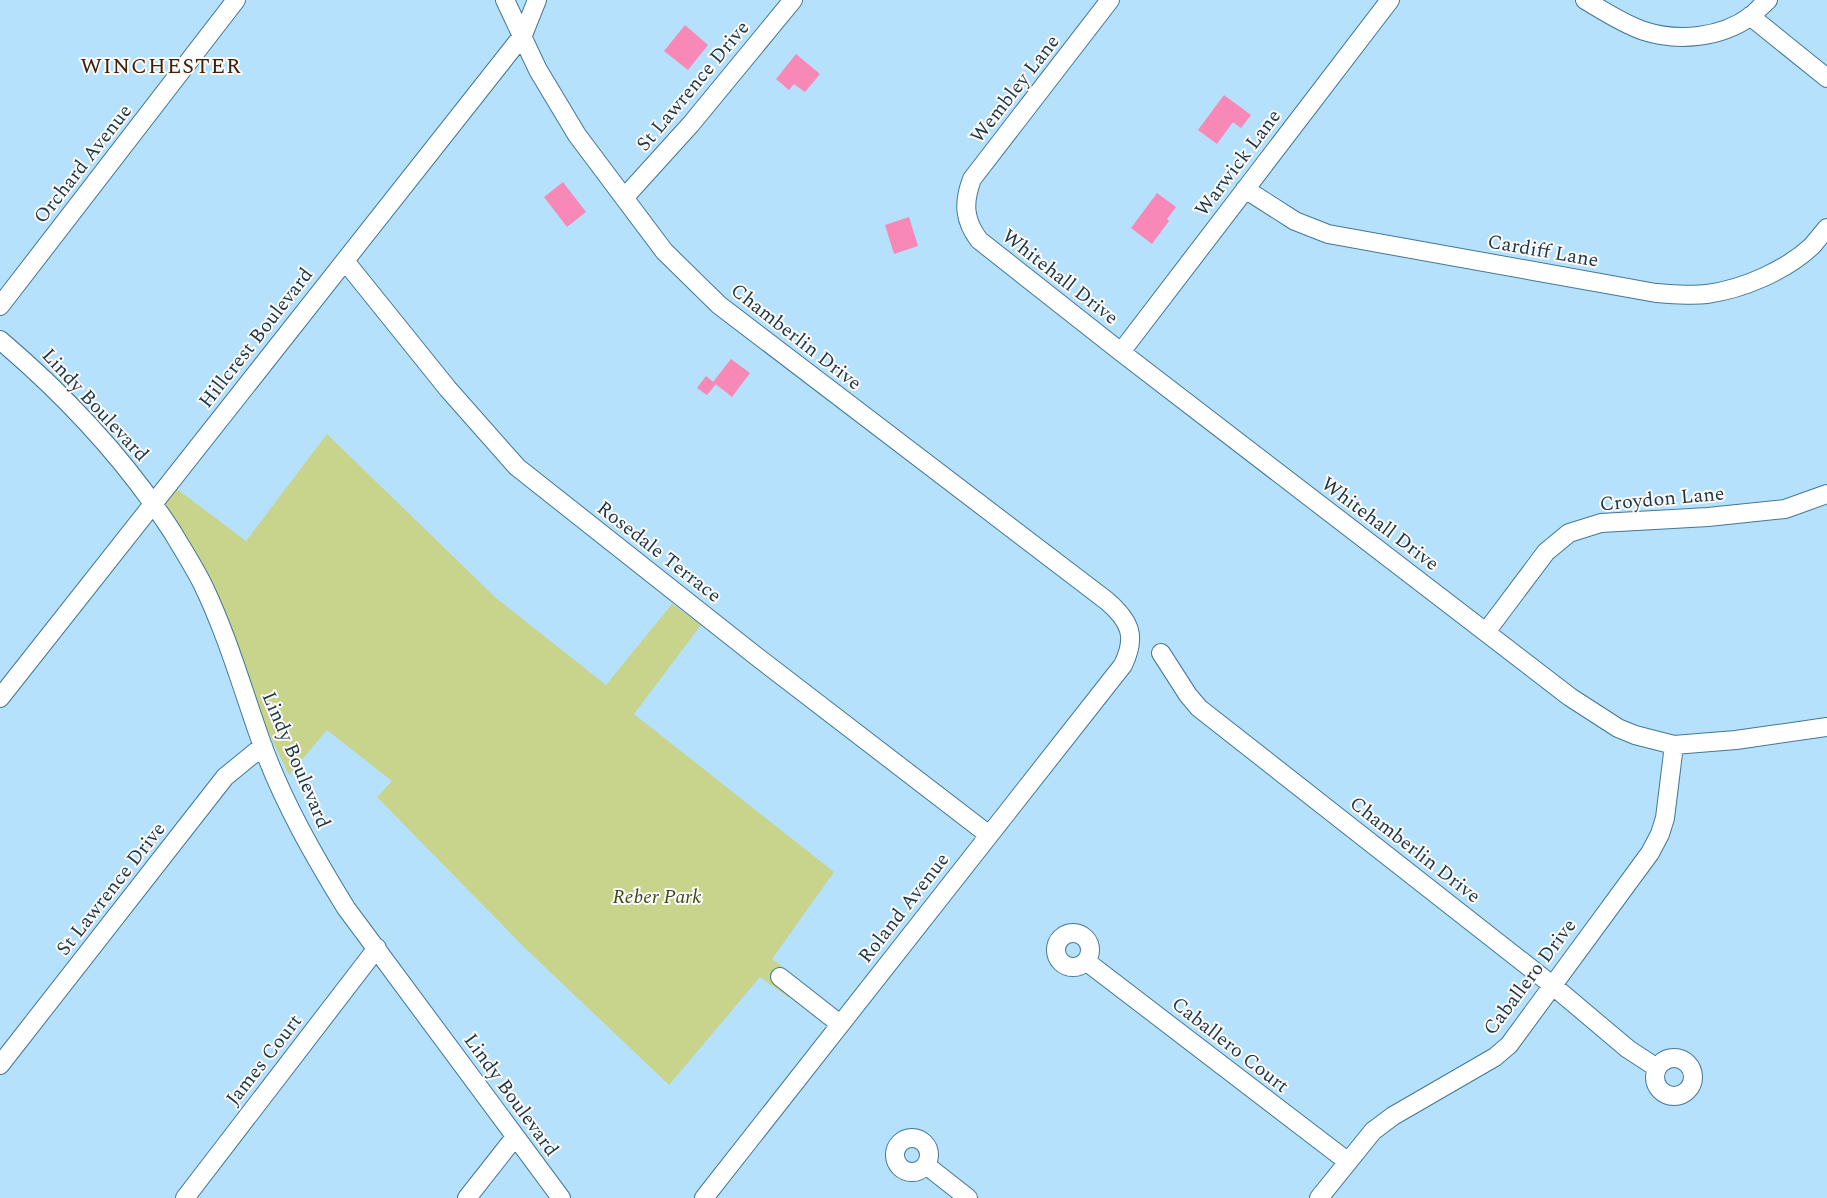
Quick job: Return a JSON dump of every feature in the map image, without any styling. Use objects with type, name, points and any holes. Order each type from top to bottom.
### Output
[{"type":"street","name":"Orchard Avenue","points":[[0,306],[236,0]]},
{"type":"street","name":"Chamberlin Drive","points":[[505,0],[538,70],[577,135],[664,251],[719,305],[1107,601],[1125,620],[1130,631],[1131,640]]},
{"type":"street","name":"Hillcrest Boulevard","points":[[0,698],[523,35],[537,0]]},
{"type":"street","name":"St Lawrence Drive","points":[[624,198],[691,124],[793,0]]},
{"type":"street","name":"Wembley Lane","points":[[966,210],[967,192],[972,179],[1110,0]]},
{"type":"street","name":"Warwick Lane","points":[[1121,352],[1390,0]]},
{"type":"street","points":[[1586,0],[1620,21],[1643,30],[1671,36],[1687,37],[1721,31],[1750,16],[1768,0]]},
{"type":"street","points":[[1750,16],[1827,78]]},
{"type":"street","name":"Cardiff Lane","points":[[1245,189],[1295,221],[1328,234],[1656,293],[1706,294],[1727,290],[1746,283],[1786,264],[1811,246],[1827,228]]},
{"type":"street","name":"Whitehall Drive","points":[[966,210],[970,228],[979,240],[1121,352],[1570,697],[1618,728],[1635,735],[1674,745],[1736,740],[1827,727]]},
{"type":"street","name":"Rosedale Terrace","points":[[345,261],[448,389],[517,467],[756,656],[988,835]]},
{"type":"street","name":"Lindy Boulevard","points":[[0,340],[34,368],[108,445],[153,503],[204,586],[232,652],[262,746],[316,860],[346,908],[561,1198]]},
{"type":"street","name":"Croydon Lane","points":[[1486,632],[1546,552],[1569,534],[1600,523],[1708,517],[1785,508],[1827,494]]},
{"type":"street","name":"Roland Avenue","points":[[704,1198],[1123,665],[1129,653],[1131,640]]},
{"type":"street","name":"Chamberlin Drive","points":[[1161,653],[1188,695],[1199,708],[1552,985],[1628,1049],[1657,1068]]},
{"type":"street","name":"Caballero Drive","points":[[1319,1198],[1373,1131],[1393,1116],[1495,1057],[1509,1044],[1650,853],[1660,834],[1665,818],[1674,745]]},
{"type":"street","name":"St Lawrence Drive","points":[[0,1065],[225,777],[262,746]]},
{"type":"street","name":"James Court","points":[[185,1198],[377,948]]},
{"type":"street","name":"Caballero Court","points":[[1087,962],[1347,1161]]},
{"type":"street","points":[[780,977],[840,1024]]},
{"type":"street","points":[[467,1198],[515,1137]]},
{"type":"street","points":[[926,1166],[968,1198]]},
{"type":"green space","name":"Reber Park","points":[[327,434],[496,598],[606,685],[672,604],[701,625],[634,714],[834,872],[772,959],[801,981],[789,998],[760,977],[669,1085],[524,947],[377,797],[392,781],[327,730],[289,775],[156,499],[173,486],[246,541]]},
{"type":"building","points":[[685,25],[708,45],[688,70],[664,51]]},
{"type":"building","points":[[796,54],[820,74],[805,92],[794,84],[789,90],[776,79]]},
{"type":"building","points":[[1224,95],[1251,115],[1241,128],[1233,122],[1217,144],[1198,130]]},
{"type":"building","points":[[563,182],[586,212],[567,227],[544,197]]},
{"type":"building","points":[[1157,193],[1176,207],[1167,219],[1169,221],[1152,244],[1131,228]]},
{"type":"building","points":[[909,217],[918,246],[894,254],[885,225]]},
{"type":"building","points":[[731,359],[750,373],[732,397],[713,382]]},
{"type":"building","points":[[706,376],[716,384],[707,395],[697,388]]},
{"type":"district","name":"WINCHESTER","points":[[161,66]]}]
